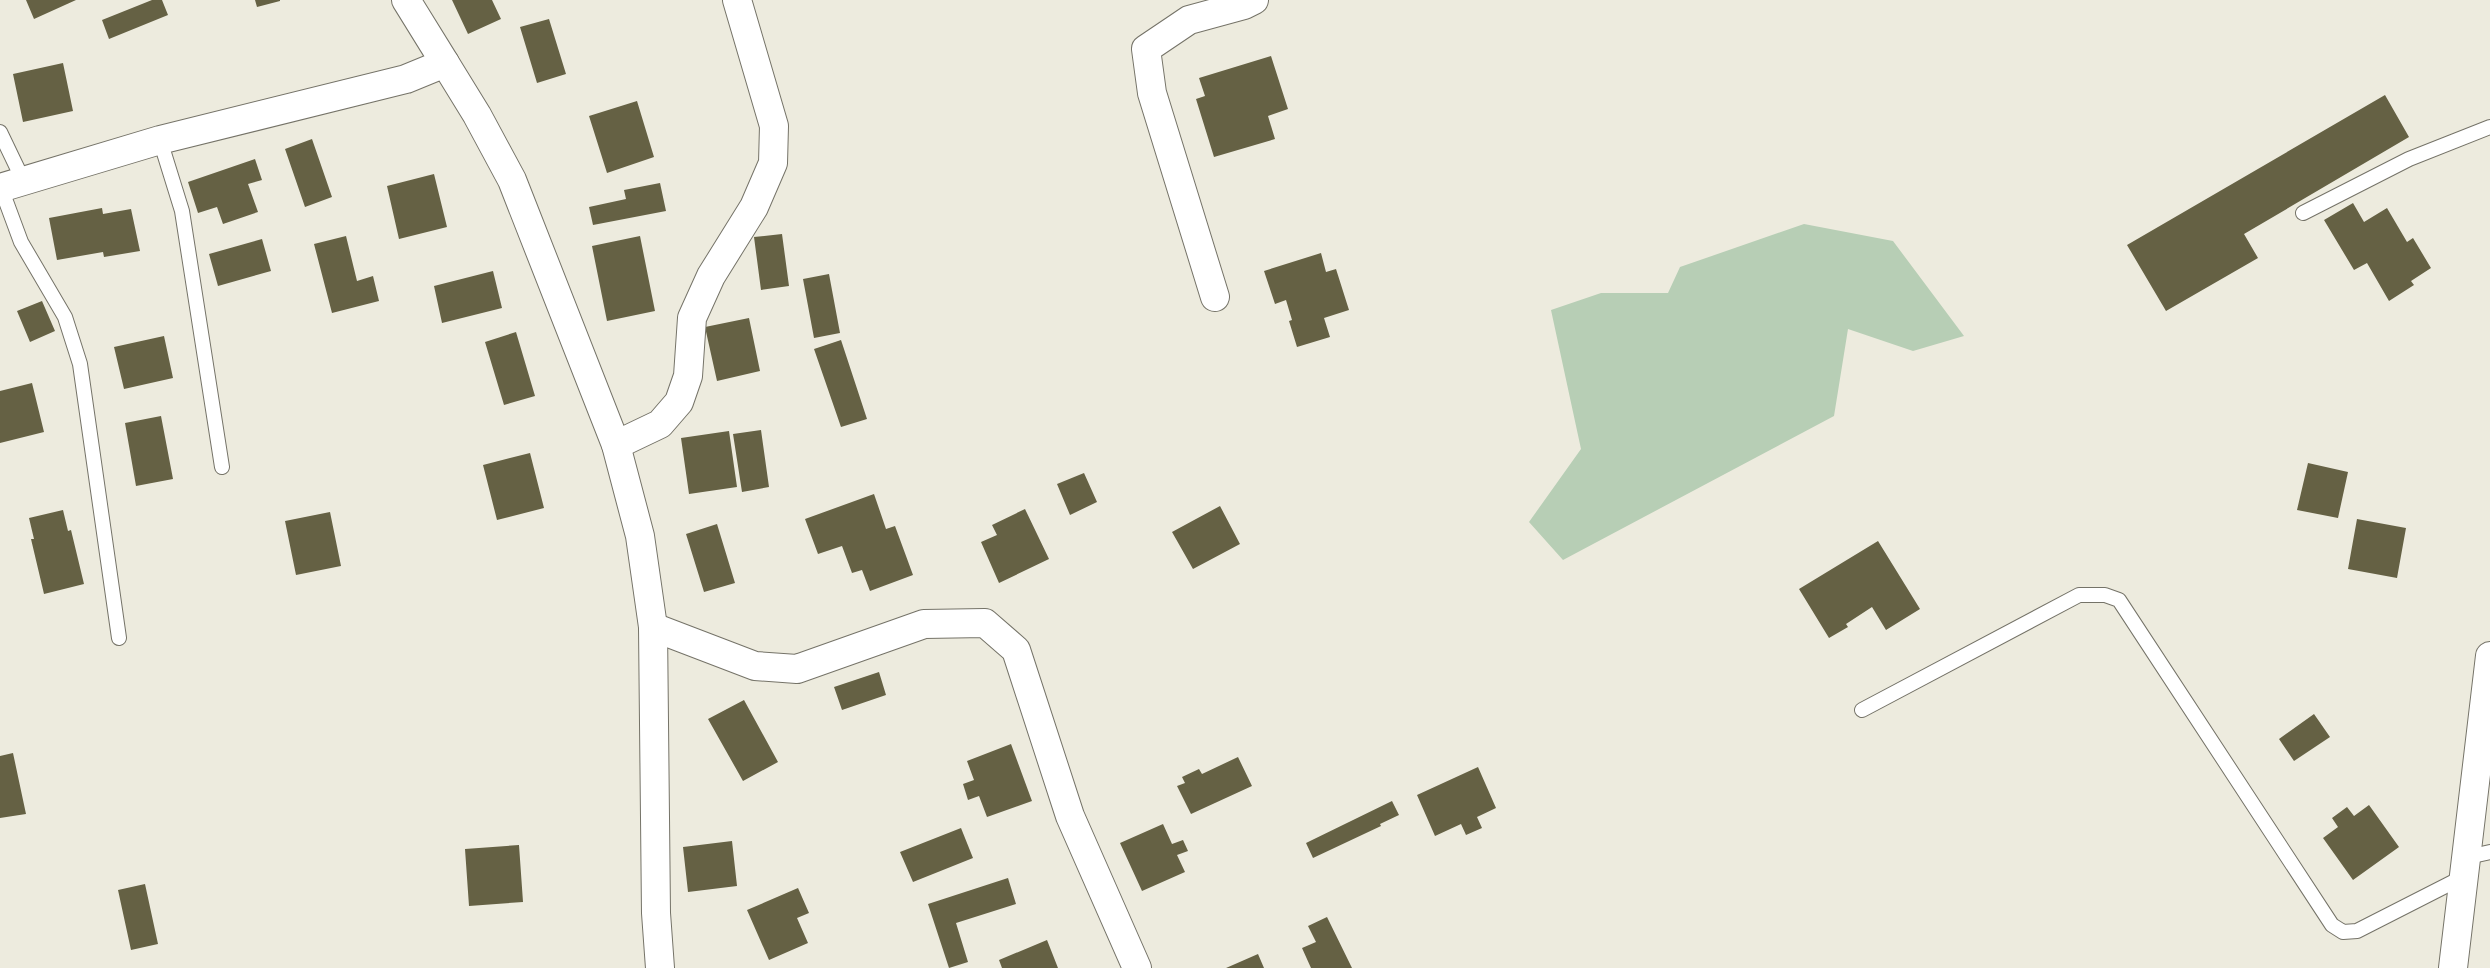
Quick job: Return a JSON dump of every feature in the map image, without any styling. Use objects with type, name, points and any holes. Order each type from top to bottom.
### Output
[{"type":"street","points":[[406,0],[477,115],[512,180],[616,445],[640,536],[652,627],[656,913],[660,968]]},
{"type":"street","points":[[616,445],[660,424],[679,402],[688,376],[692,318],[711,276],[754,207],[773,163],[774,126],[737,0]]},
{"type":"street","points":[[1215,297],[1152,93],[1146,49],[1189,20],[1244,5],[1254,0]]},
{"type":"street","points":[[8,185],[160,140],[406,79],[445,63]]},
{"type":"street","points":[[652,627],[755,666],[797,669],[924,624],[985,623],[1016,650],[1070,816],[1137,968]]},
{"type":"street","points":[[2453,968],[2474,862],[2490,656]]},
{"type":"lane","points":[[2302,213],[2409,159],[2490,128]]},
{"type":"lane","points":[[0,132],[8,185],[21,242],[65,317],[80,364],[119,638]]},
{"type":"lane","points":[[160,140],[182,211],[222,467]]},
{"type":"lane","points":[[1862,710],[2079,595],[2105,595],[2119,600],[2332,924],[2343,932],[2357,931],[2474,862]]},
{"type":"green space","points":[[1804,224],[1893,241],[1964,336],[1913,351],[1848,329],[1834,416],[1563,560],[1529,522],[1581,449],[1551,310],[1601,293],[1668,293],[1680,267]]},
{"type":"building","points":[[26,0],[76,0],[34,19]]},
{"type":"building","points":[[152,0],[162,0],[168,15],[109,39],[102,20]]},
{"type":"building","points":[[255,0],[280,0],[280,1],[257,7]]},
{"type":"building","points":[[452,0],[492,0],[501,19],[468,34]]},
{"type":"building","points":[[549,19],[566,74],[537,83],[520,27]]},
{"type":"building","points":[[1271,56],[1288,109],[1268,116],[1275,139],[1214,157],[1196,99],[1205,96],[1199,78]]},
{"type":"building","points":[[63,63],[73,111],[23,122],[13,74]]},
{"type":"building","points":[[2385,95],[2409,137],[2244,234],[2258,258],[2166,311],[2127,245]]},
{"type":"building","points":[[637,101],[654,157],[607,173],[589,116]]},
{"type":"building","points":[[312,139],[332,197],[305,207],[285,149]]},
{"type":"building","points":[[255,159],[262,180],[248,184],[258,212],[223,224],[217,207],[198,213],[188,182]]},
{"type":"building","points":[[434,174],[447,227],[399,239],[387,186]]},
{"type":"building","points":[[660,183],[666,211],[593,225],[589,207],[626,199],[624,190]]},
{"type":"building","points":[[2353,203],[2364,222],[2387,208],[2407,242],[2413,238],[2431,268],[2411,281],[2414,285],[2389,301],[2367,263],[2354,270],[2324,220]]},
{"type":"building","points":[[102,208],[103,214],[131,209],[140,251],[104,257],[103,252],[57,260],[49,218]]},
{"type":"building","points":[[782,234],[789,286],[761,290],[754,237]]},
{"type":"building","points":[[346,236],[357,281],[373,276],[379,301],[332,313],[314,244]]},
{"type":"building","points":[[640,236],[655,311],[607,321],[592,246]]},
{"type":"building","points":[[262,239],[271,271],[218,286],[209,254]]},
{"type":"building","points":[[1321,253],[1326,272],[1336,269],[1349,310],[1324,318],[1330,337],[1297,347],[1289,321],[1292,320],[1286,300],[1275,304],[1264,271]]},
{"type":"building","points":[[493,271],[502,308],[442,323],[434,286]]},
{"type":"building","points":[[829,274],[840,333],[814,338],[803,279]]},
{"type":"building","points":[[42,301],[55,331],[30,342],[17,311]]},
{"type":"building","points":[[749,318],[760,371],[717,381],[705,327]]},
{"type":"building","points":[[516,332],[535,396],[504,405],[485,342]]},
{"type":"building","points":[[164,336],[173,378],[124,389],[114,347]]},
{"type":"building","points":[[841,340],[867,419],[841,427],[814,349]]},
{"type":"building","points":[[32,383],[44,432],[0,443],[0,391]]},
{"type":"building","points":[[161,416],[173,479],[136,486],[125,423]]},
{"type":"building","points":[[761,430],[769,487],[742,492],[733,434]]},
{"type":"building","points":[[729,431],[737,487],[689,494],[681,438]]},
{"type":"building","points":[[530,453],[544,508],[497,520],[483,465]]},
{"type":"building","points":[[2308,463],[2348,472],[2338,518],[2297,510]]},
{"type":"building","points":[[1084,473],[1097,502],[1070,515],[1057,484]]},
{"type":"building","points":[[874,494],[886,529],[895,526],[913,575],[870,591],[862,570],[852,573],[842,546],[818,554],[805,519]]},
{"type":"building","points":[[1220,506],[1240,544],[1193,569],[1172,532]]},
{"type":"building","points":[[1025,509],[1049,559],[999,583],[981,542],[997,535],[992,525]]},
{"type":"building","points":[[63,510],[68,531],[71,530],[84,584],[44,594],[31,539],[34,539],[29,518]]},
{"type":"building","points":[[330,512],[341,566],[296,575],[285,521]]},
{"type":"building","points":[[2357,519],[2406,528],[2397,578],[2348,569]]},
{"type":"building","points":[[717,524],[735,583],[704,592],[686,534]]},
{"type":"building","points":[[1878,541],[1920,609],[1886,630],[1872,607],[1846,624],[1848,627],[1829,638],[1799,589]]},
{"type":"building","points":[[879,672],[886,695],[842,710],[834,687]]},
{"type":"building","points":[[744,700],[778,762],[743,781],[708,719]]},
{"type":"building","points":[[2314,714],[2330,737],[2294,761],[2279,739]]},
{"type":"building","points":[[1011,744],[1032,801],[987,817],[979,796],[968,800],[963,784],[974,780],[967,761]]},
{"type":"building","points":[[13,753],[26,814],[0,818],[0,756]]},
{"type":"building","points":[[1238,757],[1252,786],[1191,814],[1177,786],[1185,783],[1182,777],[1199,769],[1202,774]]},
{"type":"building","points":[[1478,767],[1496,808],[1477,817],[1482,828],[1466,835],[1461,824],[1435,836],[1417,795]]},
{"type":"building","points":[[1392,801],[1399,815],[1380,824],[1381,826],[1313,858],[1306,843]]},
{"type":"building","points":[[2369,805],[2399,847],[2353,880],[2323,838],[2338,827],[2332,818],[2347,807],[2354,816]]},
{"type":"building","points":[[1163,824],[1172,844],[1183,840],[1188,851],[1177,855],[1185,872],[1142,891],[1120,843]]},
{"type":"building","points":[[961,828],[973,858],[913,882],[900,852]]},
{"type":"building","points":[[732,841],[737,886],[688,892],[683,847]]},
{"type":"building","points":[[519,845],[523,902],[469,906],[465,849]]},
{"type":"building","points":[[1008,878],[1016,904],[956,923],[968,962],[949,968],[928,904]]},
{"type":"building","points":[[145,884],[158,944],[131,950],[118,890]]},
{"type":"building","points":[[798,888],[809,913],[797,918],[808,943],[769,960],[747,910]]},
{"type":"building","points":[[1327,917],[1352,968],[1311,968],[1302,948],[1316,942],[1308,926]]},
{"type":"building","points":[[1047,940],[1058,968],[1002,968],[999,960]]},
{"type":"building","points":[[1258,954],[1264,968],[1226,968]]}]
